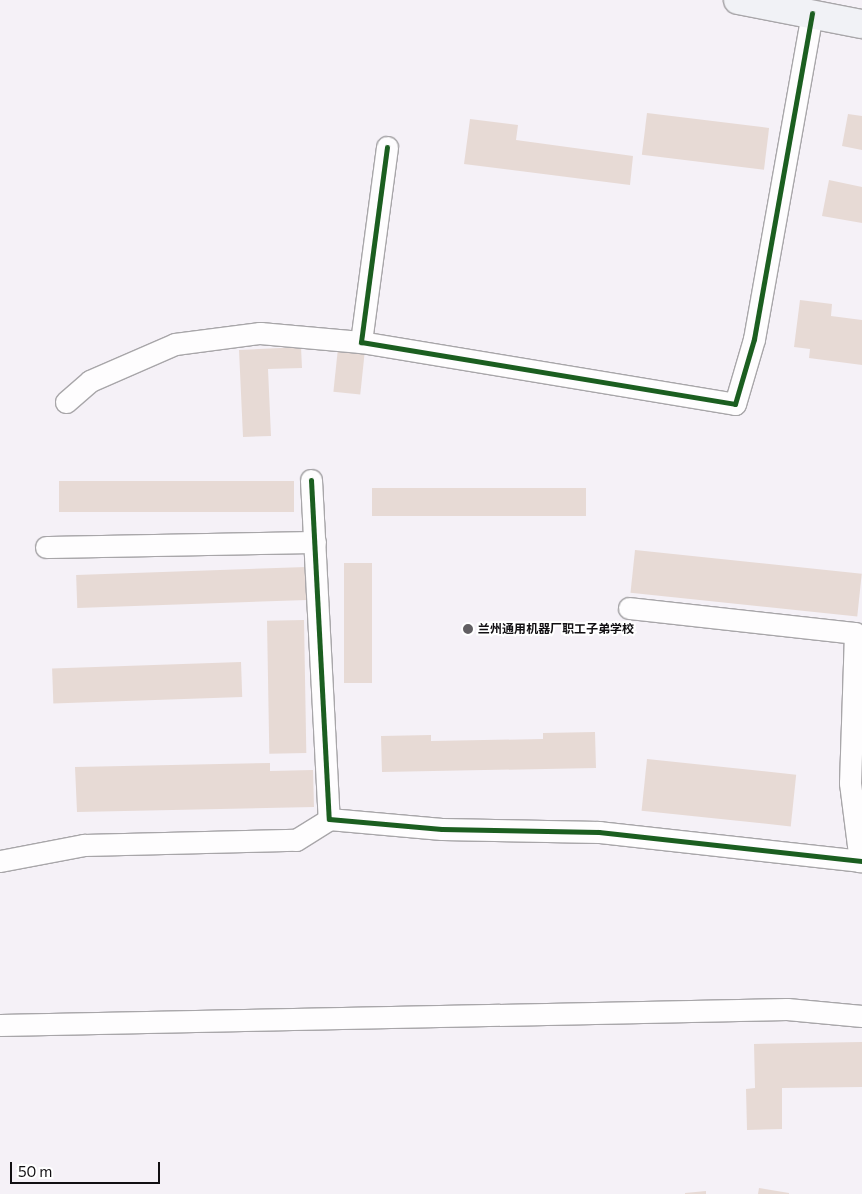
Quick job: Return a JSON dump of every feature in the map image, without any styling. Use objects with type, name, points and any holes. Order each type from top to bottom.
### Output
[{"type":"main road","points":[[738,0],[862,24]]},
{"type":"street","points":[[66,402],[90,381],[174,344],[260,333],[360,342],[735,404],[754,338],[812,13]]},
{"type":"street","points":[[360,342],[387,147]]},
{"type":"street","points":[[311,480],[329,819]]},
{"type":"street","points":[[46,547],[314,542]]},
{"type":"street","points":[[0,861],[84,845],[296,840],[329,819],[442,829],[599,832],[861,861],[850,783],[855,633],[629,608]]},
{"type":"street","points":[[0,1025],[787,1009],[862,1016]]},
{"type":"building","points":[[647,113],[769,128],[764,170],[642,155]]},
{"type":"building","points":[[848,114],[862,116],[862,150],[842,146]]},
{"type":"building","points":[[470,119],[518,125],[516,140],[633,156],[630,185],[464,164]]},
{"type":"building","points":[[829,180],[862,187],[862,223],[822,216]]},
{"type":"building","points":[[800,300],[832,304],[831,316],[862,320],[862,365],[809,358],[810,349],[794,347]]},
{"type":"building","points":[[301,347],[302,368],[268,369],[271,436],[243,437],[239,350]]},
{"type":"building","points":[[338,348],[365,351],[360,395],[333,392]]},
{"type":"building","points":[[59,481],[294,481],[294,512],[59,512]]},
{"type":"building","points":[[372,488],[586,488],[586,516],[372,516]]},
{"type":"building","points":[[635,550],[862,574],[857,617],[631,593]]},
{"type":"building","points":[[344,563],[372,563],[372,683],[344,683]]},
{"type":"building","points":[[306,567],[307,600],[77,608],[76,575]]},
{"type":"building","points":[[304,620],[306,753],[269,754],[267,621]]},
{"type":"building","points":[[241,662],[242,697],[53,704],[52,669]]},
{"type":"building","points":[[595,732],[596,768],[382,772],[381,736],[431,735],[431,741],[543,739],[543,733]]},
{"type":"building","points":[[647,759],[796,775],[791,826],[642,811]]},
{"type":"building","points":[[270,763],[270,771],[313,770],[314,807],[77,812],[75,767]]},
{"type":"building","points":[[862,1042],[862,1087],[782,1088],[782,1129],[747,1130],[746,1089],[755,1088],[754,1044]]},
{"type":"building","points":[[759,1188],[789,1193],[789,1194],[758,1194]]},
{"type":"building","points":[[706,1191],[706,1194],[685,1194],[685,1193]]},
{"type":"cycle path","points":[[387,147],[361,342],[735,404],[754,339],[812,13]]},
{"type":"cycle path","points":[[311,480],[329,819],[442,829],[599,832],[862,861]]},
{"type":"place","name":"兰州通用机器厂职工子弟学校","points":[[468,629]]}]
